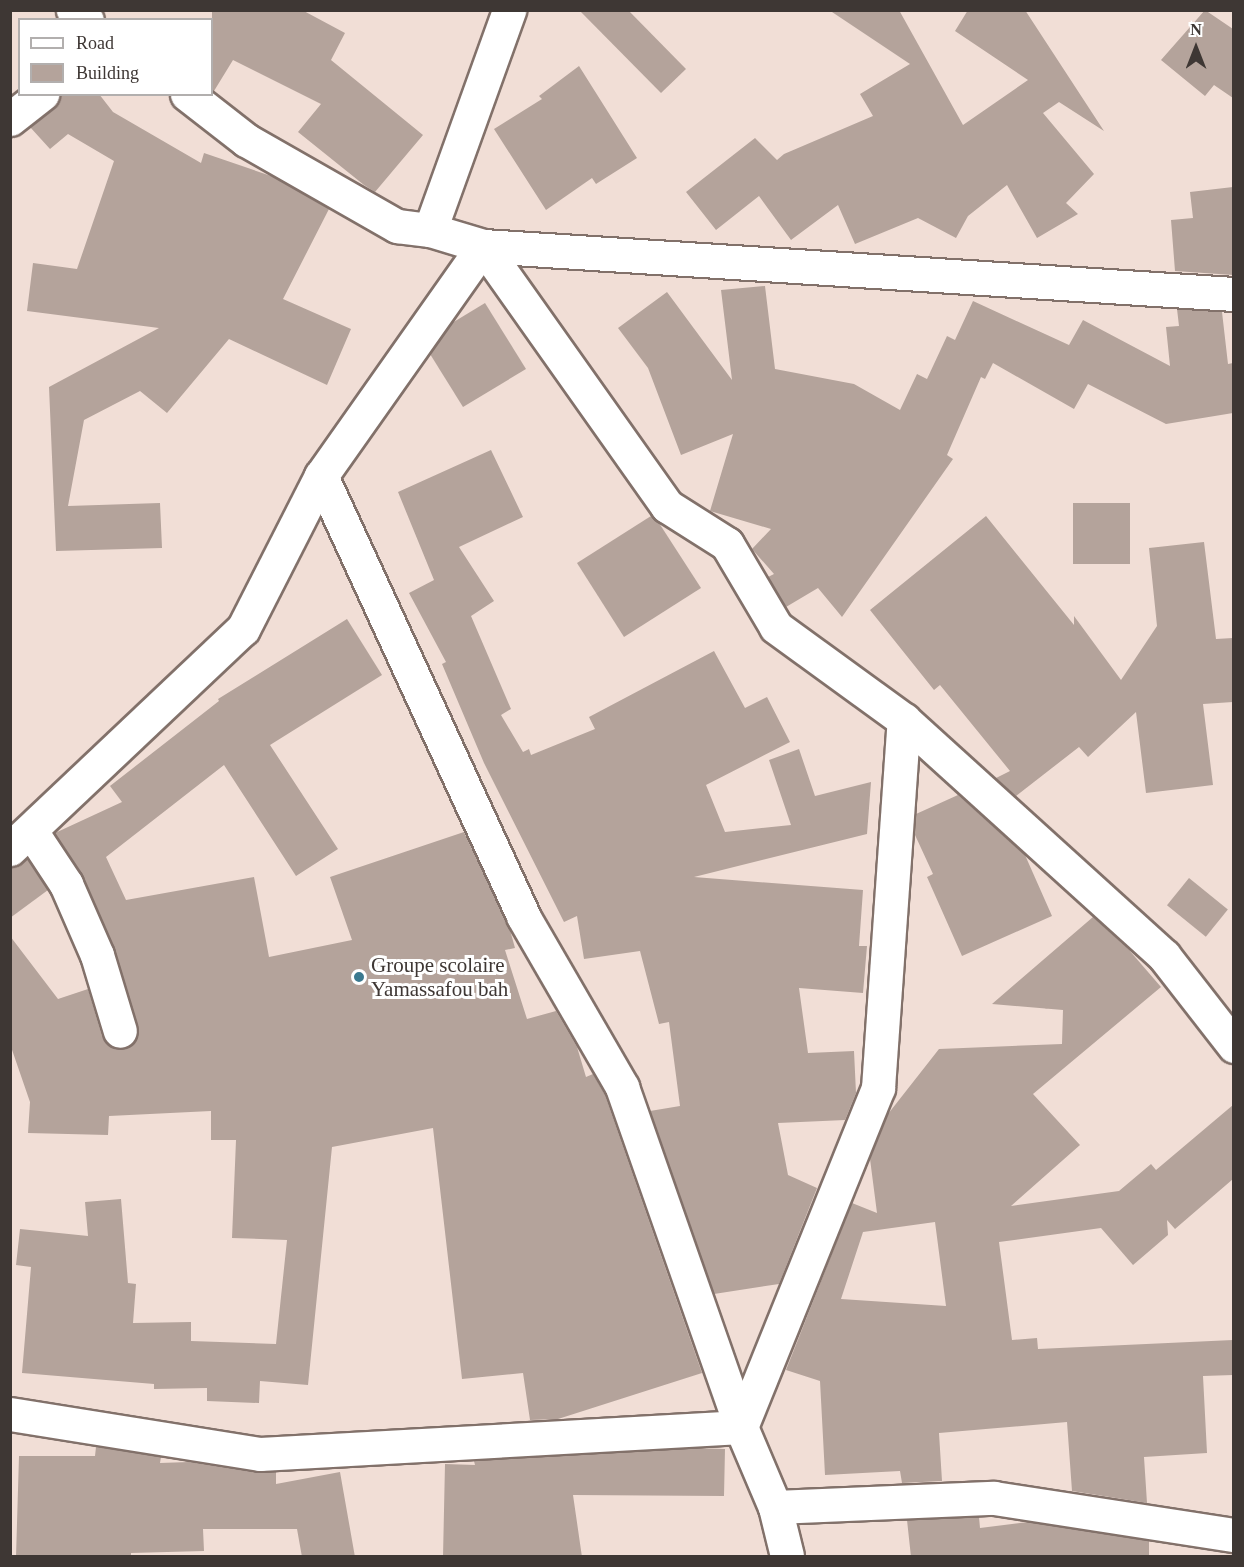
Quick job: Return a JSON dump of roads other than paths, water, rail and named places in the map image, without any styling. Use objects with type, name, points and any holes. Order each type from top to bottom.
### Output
[{"type":"street","points":[[430,230],[509,10]]},
{"type":"street","points":[[10,119],[39,96]]},
{"type":"street","points":[[191,96],[246,140],[397,226],[430,230],[483,246],[1233,294]]},
{"type":"street","points":[[120,1031],[97,955],[70,894],[17,841],[243,629],[321,476],[483,246]]},
{"type":"street","points":[[483,246],[667,506],[727,544],[776,627],[904,720],[1164,956],[1233,1046]]},
{"type":"street","points":[[321,476],[523,916],[622,1087],[741,1427],[775,1507],[787,1557]]},
{"type":"street","points":[[741,1427],[878,1088],[904,720]]},
{"type":"street","points":[[10,1414],[260,1454],[741,1427]]},
{"type":"street","points":[[775,1507],[994,1498],[1233,1535]]},
{"type":"place","name":"Groupe scolaire Yamassafou bah","points":[[359,977]]}]
